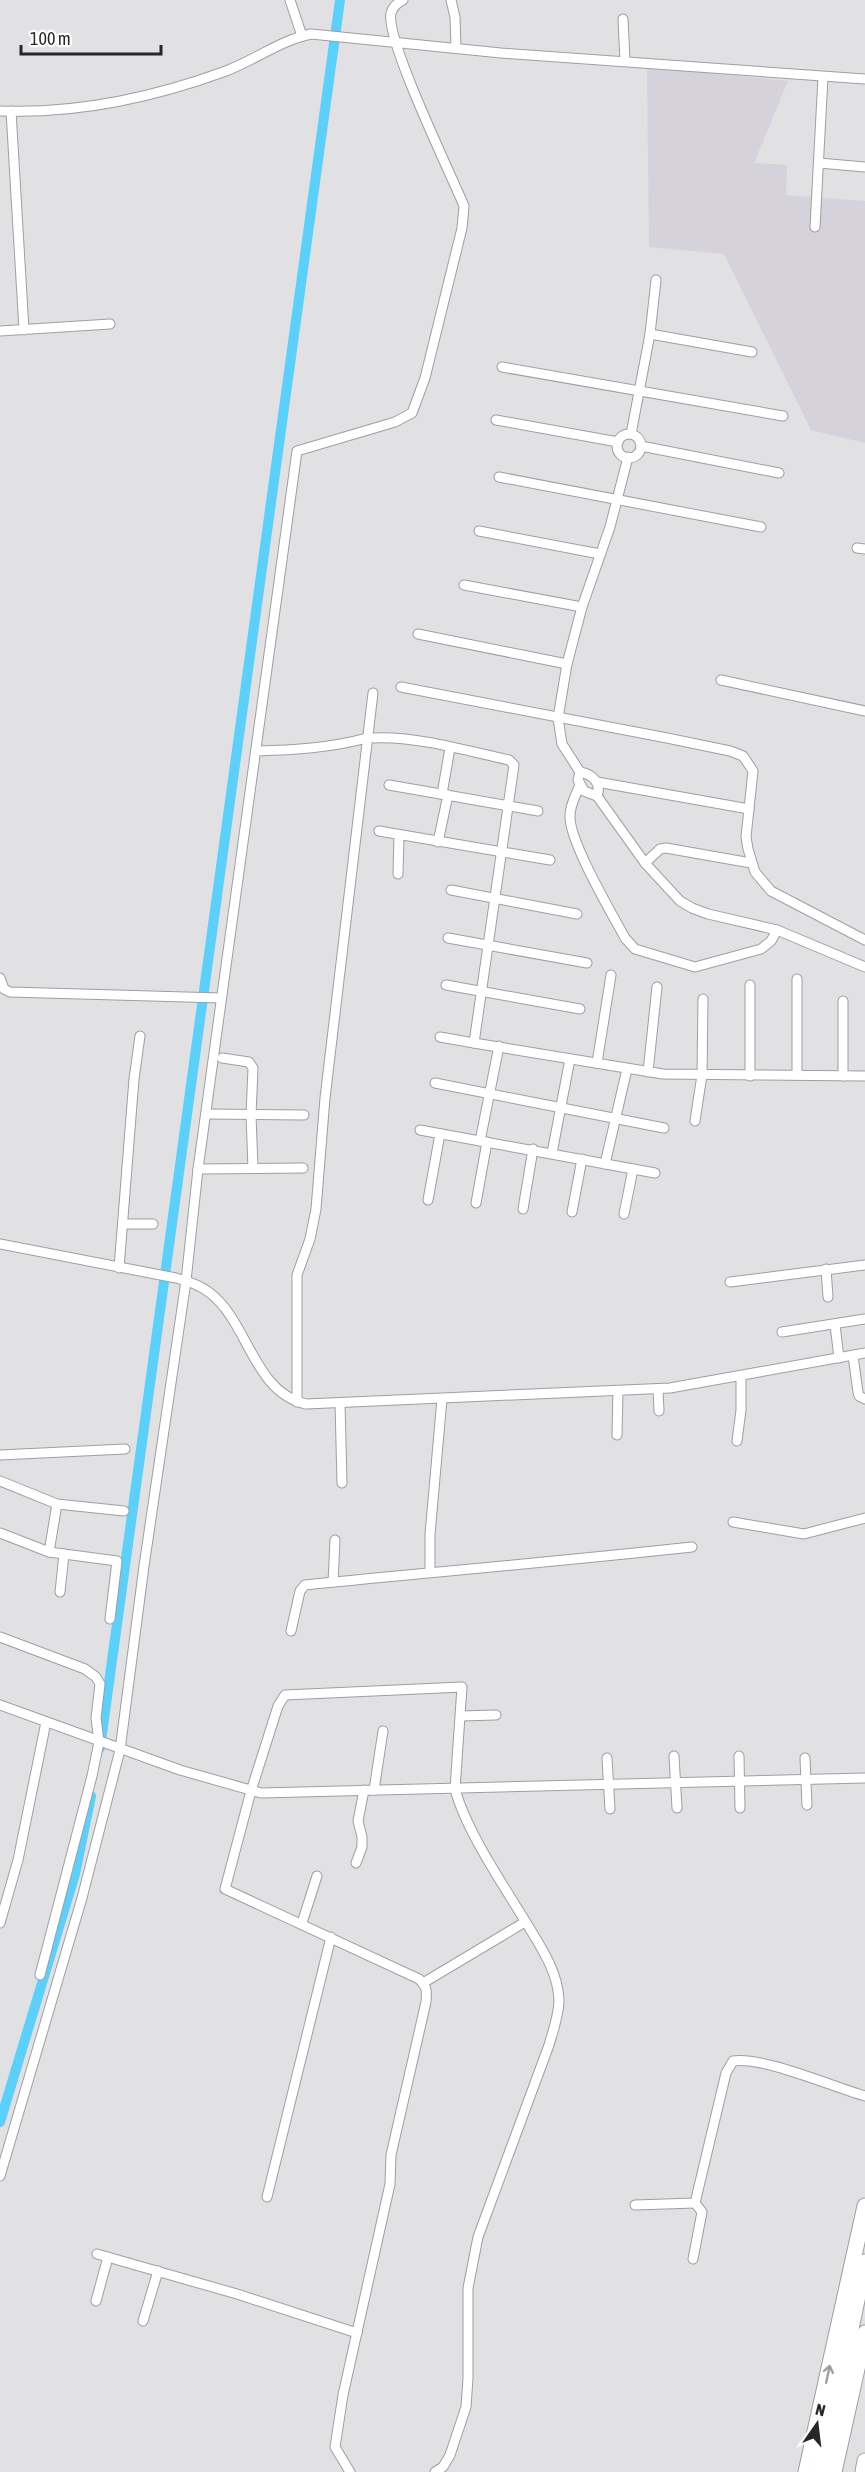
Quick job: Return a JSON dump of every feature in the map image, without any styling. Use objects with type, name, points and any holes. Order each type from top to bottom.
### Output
[{"type":"main road","points":[[806,2472],[865,2206]]},
{"type":"main road","points":[[821,2468],[865,2262]]},
{"type":"main road","points":[[834,2472],[865,2333]]},
{"type":"main road","points":[[863,2472],[865,2461]]},
{"type":"street","points":[[290,0],[302,36]]},
{"type":"street","points":[[0,2176],[82,1898],[117,1748],[186,1281],[198,1169],[207,1114],[213,998],[256,751],[297,451],[395,422],[412,413],[425,378],[462,228],[464,206],[394,42],[391,12],[394,6],[403,0]]},
{"type":"street","points":[[450,0],[456,24],[456,48]]},
{"type":"street","points":[[623,19],[625,61]]},
{"type":"street","points":[[0,111],[96,105],[170,89],[229,70],[302,36],[320,34],[347,39],[865,79]]},
{"type":"street","points":[[815,227],[823,77]]},
{"type":"street","points":[[11,111],[24,330]]},
{"type":"street","points":[[819,163],[865,167]]},
{"type":"street","points":[[631,434],[650,334],[656,280]]},
{"type":"street","points":[[0,331],[110,324]]},
{"type":"street","points":[[650,334],[752,352]]},
{"type":"street","points":[[502,367],[783,416]]},
{"type":"street","points":[[496,420],[618,442]]},
{"type":"street","points":[[631,434],[640,440],[641,446],[637,455],[628,457],[619,452],[618,442],[621,437],[631,434]]},
{"type":"street","points":[[641,446],[779,473]]},
{"type":"street","points":[[628,457],[618,500],[582,607],[567,664],[558,718],[562,744],[580,772],[580,785],[569,814],[572,835],[631,946],[695,967],[761,948],[771,941],[777,930]]},
{"type":"street","points":[[498,477],[760,527]]},
{"type":"street","points":[[479,531],[600,554]]},
{"type":"street","points":[[464,585],[582,607]]},
{"type":"street","points":[[418,634],[567,664]]},
{"type":"street","points":[[721,680],[865,711]]},
{"type":"street","points":[[401,687],[678,740],[743,756],[753,771],[747,837],[751,863],[755,872],[771,891],[865,940]]},
{"type":"street","points":[[297,1402],[297,1275],[310,1239],[316,1209],[325,1098],[371,738],[373,693]]},
{"type":"street","points":[[256,751],[342,745],[371,738],[400,738],[512,762],[514,776],[474,1043]]},
{"type":"street","points":[[438,842],[450,748]]},
{"type":"street","points":[[580,772],[589,774],[597,783],[599,791],[597,796]]},
{"type":"street","points":[[597,783],[748,808]]},
{"type":"street","points":[[389,784],[538,811]]},
{"type":"street","points":[[580,785],[588,794],[597,796],[645,863],[669,891],[692,908],[777,930],[865,966]]},
{"type":"street","points":[[379,831],[550,860]]},
{"type":"street","points":[[398,874],[399,835]]},
{"type":"street","points":[[645,863],[660,849],[666,848],[751,863]]},
{"type":"street","points":[[452,890],[578,914]]},
{"type":"street","points":[[448,938],[587,963]]},
{"type":"street","points":[[597,1063],[611,975]]},
{"type":"street","points":[[0,978],[4,989],[18,993],[213,998]]},
{"type":"street","points":[[797,979],[797,1076]]},
{"type":"street","points":[[446,984],[580,1009]]},
{"type":"street","points":[[750,985],[750,1076]]},
{"type":"street","points":[[648,1072],[657,987]]},
{"type":"street","points":[[695,1121],[702,1075],[703,999]]},
{"type":"street","points":[[843,1001],[843,1076]]},
{"type":"street","points":[[119,1268],[134,1079],[140,1036]]},
{"type":"street","points":[[440,1037],[648,1072],[750,1076],[865,1076]]},
{"type":"street","points":[[476,1203],[483,1141],[499,1046]]},
{"type":"street","points":[[222,1058],[249,1062],[253,1068],[251,1115],[253,1168]]},
{"type":"street","points":[[552,1153],[570,1059]]},
{"type":"street","points":[[605,1164],[627,1069]]},
{"type":"street","points":[[435,1083],[664,1128]]},
{"type":"street","points":[[207,1114],[304,1115]]},
{"type":"street","points":[[420,1130],[655,1173]]},
{"type":"street","points":[[428,1200],[440,1134]]},
{"type":"street","points":[[523,1209],[533,1149]]},
{"type":"street","points":[[572,1212],[582,1159]]},
{"type":"street","points":[[198,1169],[303,1168]]},
{"type":"street","points":[[624,1214],[633,1169]]},
{"type":"street","points":[[123,1224],[153,1224]]},
{"type":"street","points":[[0,1244],[176,1278],[199,1286],[216,1299],[269,1379],[283,1395],[297,1402],[315,1404],[658,1389],[741,1377],[865,1353]]},
{"type":"street","points":[[730,1282],[865,1265]]},
{"type":"street","points":[[826,1269],[828,1297]]},
{"type":"street","points":[[782,1332],[865,1319]]},
{"type":"street","points":[[835,1325],[839,1358]]},
{"type":"street","points":[[853,1356],[859,1396],[865,1399]]},
{"type":"street","points":[[737,1442],[741,1410],[741,1377]]},
{"type":"street","points":[[658,1389],[659,1411]]},
{"type":"street","points":[[617,1435],[618,1391]]},
{"type":"street","points":[[430,1572],[430,1534],[442,1399]]},
{"type":"street","points":[[340,1403],[342,1483]]},
{"type":"street","points":[[0,1455],[125,1449]]},
{"type":"street","points":[[0,1481],[57,1504],[124,1511]]},
{"type":"street","points":[[49,1552],[57,1504]]},
{"type":"street","points":[[733,1522],[804,1533],[865,1518]]},
{"type":"street","points":[[0,1533],[49,1552],[117,1561],[110,1619]]},
{"type":"street","points":[[333,1582],[335,1540]]},
{"type":"street","points":[[291,1631],[302,1587],[430,1572],[543,1564],[692,1547]]},
{"type":"street","points":[[60,1592],[64,1554]]},
{"type":"street","points":[[0,1637],[62,1660],[96,1677],[100,1684],[96,1718],[100,1742],[40,1975]]},
{"type":"street","points":[[350,2472],[334,2447],[343,2395],[390,2184],[391,2155],[427,1991],[423,1983],[302,1923],[225,1889],[250,1791],[279,1706],[285,1695],[462,1687],[455,1789],[462,1810],[549,1962],[556,1980],[559,2000],[549,2045],[478,2237],[468,2288],[466,2407],[450,2456],[443,2467],[435,2472]]},
{"type":"street","points":[[0,1705],[117,1748],[261,1793],[865,1778]]},
{"type":"street","points":[[461,1716],[496,1715]]},
{"type":"street","points":[[0,1923],[18,1860],[46,1722]]},
{"type":"street","points":[[374,1790],[383,1731]]},
{"type":"street","points":[[674,1756],[677,1808]]},
{"type":"street","points":[[739,1756],[740,1809]]},
{"type":"street","points":[[607,1758],[610,1809]]},
{"type":"street","points":[[805,1758],[807,1805]]},
{"type":"street","points":[[356,1863],[362,1847],[358,1821],[364,1790]]},
{"type":"street","points":[[302,1923],[317,1876]]},
{"type":"street","points":[[423,1983],[525,1922]]},
{"type":"street","points":[[267,2197],[331,1937]]},
{"type":"street","points":[[695,2203],[726,2073],[733,2061],[742,2060],[778,2068],[865,2096]]},
{"type":"street","points":[[635,2205],[695,2203]]},
{"type":"street","points":[[693,2259],[702,2211],[695,2203]]},
{"type":"street","points":[[97,2254],[237,2294],[357,2333]]},
{"type":"street","points":[[96,2301],[108,2258]]},
{"type":"street","points":[[144,2321],[158,2271]]},
{"type":"shaded area","points":[[647,67],[788,81],[754,163],[787,165],[786,195],[865,201],[865,443],[811,430],[724,254],[649,247]]},
{"type":"waterway","points":[[100,1748],[340,0]]},
{"type":"waterway","points":[[0,2122],[75,1874],[91,1796]]}]
